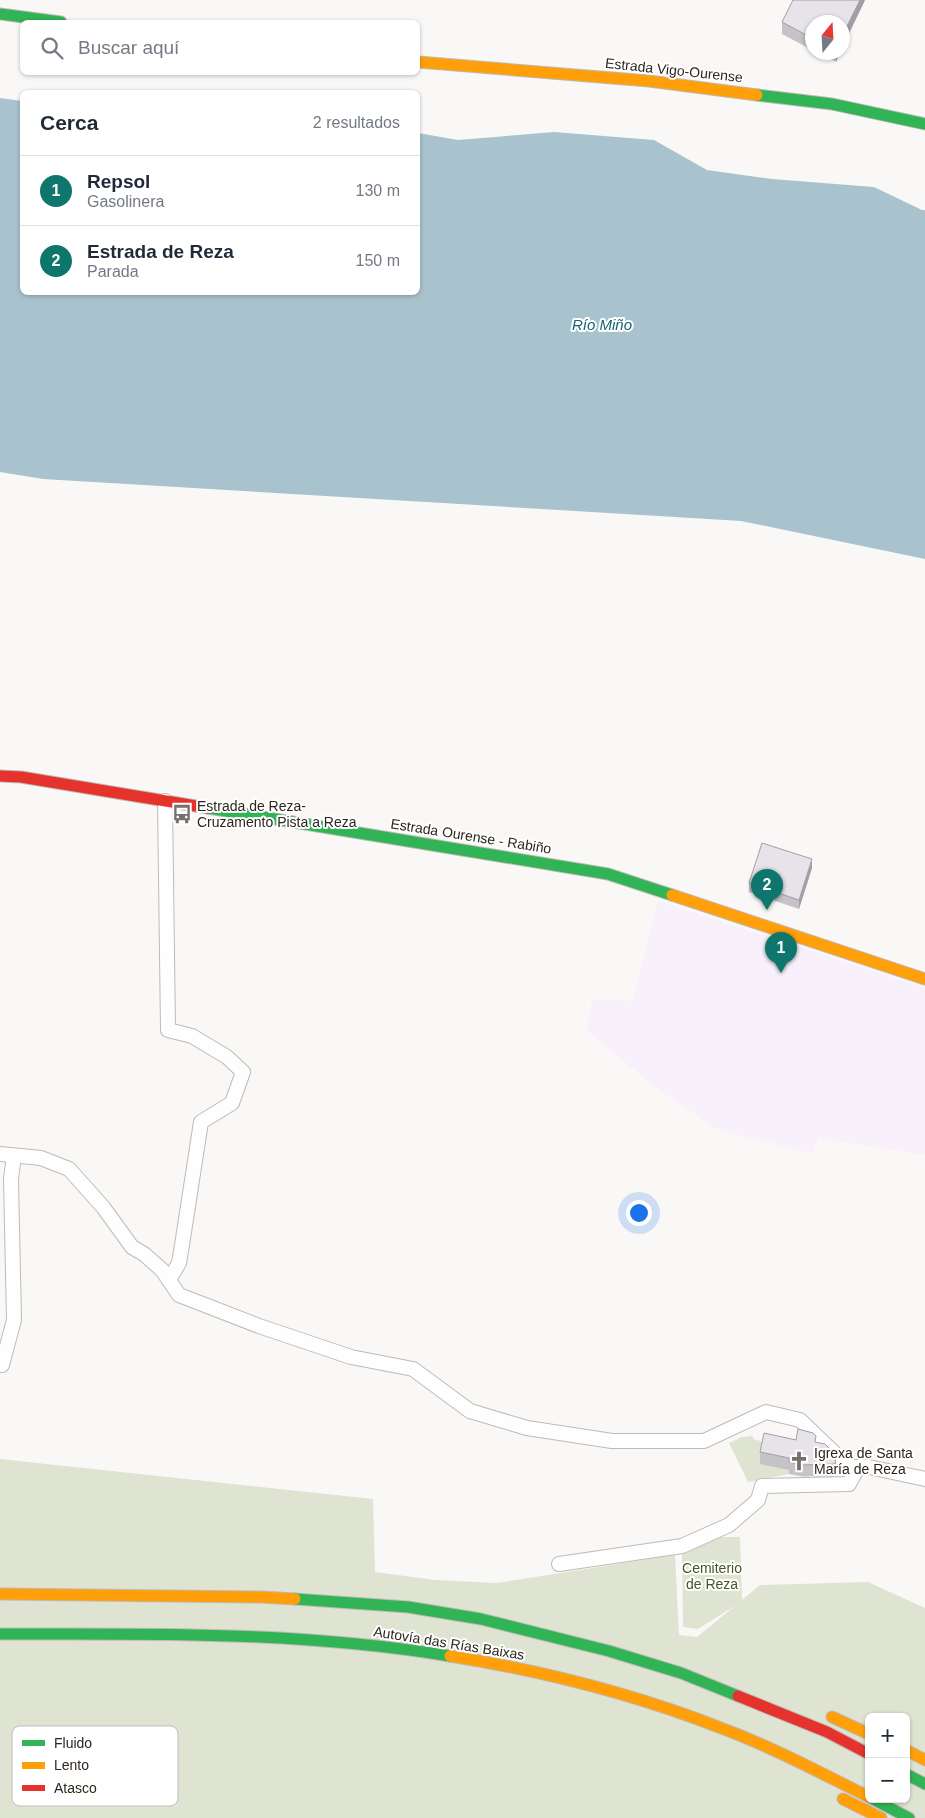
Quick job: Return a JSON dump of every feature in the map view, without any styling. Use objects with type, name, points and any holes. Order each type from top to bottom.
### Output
[{"type":"main road","points":[[0,14],[46,20]]},
{"type":"main road","name":"Estrada Vigo-Ourense","points":[[420,62],[649,81],[832,104],[925,124]]},
{"type":"main road","name":"Estrada Ourense - Rabiño","points":[[0,776],[21,777],[608,874],[925,979]]},
{"type":"main road","points":[[261,1597],[346,1591],[474,1606]]},
{"type":"main road","name":"Autovía das Rías Baixas","points":[[0,1594],[261,1597],[417,1609],[481,1619],[609,1651],[681,1673],[827,1732],[865,1752]]},
{"type":"main road","name":"Autovía das Rías Baixas","points":[[0,1634],[238,1635],[332,1641],[424,1652],[549,1675],[646,1702],[722,1728],[788,1757],[865,1795]]},
{"type":"main road","points":[[825,1714],[865,1732]]},
{"type":"main road","points":[[910,1752],[925,1760]]},
{"type":"main road","points":[[788,1757],[826,1789],[881,1818]]},
{"type":"main road","points":[[910,1776],[925,1784]]},
{"type":"main road","points":[[881,1803],[909,1818]]},
{"type":"street","points":[[166,801],[168,1030],[192,1036],[226,1057],[243,1072],[232,1104],[201,1122],[179,1263],[169,1280]]},
{"type":"street","points":[[2,1365],[14,1320],[11,1179],[7,1155],[42,1158],[68,1169],[103,1206],[132,1247],[144,1254],[162,1270],[179,1295],[259,1326],[351,1357],[413,1369],[470,1411],[527,1428],[612,1441],[704,1441],[766,1412],[800,1420],[849,1467],[869,1467],[925,1479]]},
{"type":"street","points":[[559,1564],[682,1546],[729,1525],[758,1500],[762,1486],[848,1484],[858,1467]]},
{"type":"shaded area","points":[[658,901],[925,988],[925,1155],[819,1138],[811,1153],[716,1129],[650,1083],[587,1031],[592,999],[633,1001]]},
{"type":"green space","points":[[753,1436],[753,1439],[790,1449],[794,1439],[802,1441],[838,1459],[833,1481],[789,1474],[748,1482],[729,1443],[742,1437]]},
{"type":"green space","name":"Cemiterio de Reza","points":[[0,1459],[373,1499],[375,1572],[435,1580],[497,1583],[675,1555],[679,1635],[697,1637],[736,1605],[698,1629],[683,1627],[682,1553],[716,1537],[740,1537],[742,1600],[760,1585],[868,1582],[925,1608],[925,1818],[0,1818]]},
{"type":"water","name":"Río Miño","points":[[0,98],[20,101],[20,295],[420,295],[420,133],[458,140],[554,132],[654,140],[707,170],[772,179],[874,187],[925,210],[925,559],[741,521],[43,479],[0,472]]},
{"type":"building","points":[[793,0],[860,0],[850,20],[850,15],[805,15],[805,34],[782,22]]},
{"type":"building","points":[[762,843],[812,859],[799,900],[749,883]]},
{"type":"building","points":[[798,1429],[813,1433],[816,1436],[815,1442],[825,1444],[836,1455],[835,1464],[801,1465],[789,1462],[789,1458],[760,1452],[764,1433],[796,1440]]},
{"type":"traffic: fast","points":[[0,14],[46,20]]},
{"type":"traffic: fast","points":[[757,95],[832,104],[925,124]]},
{"type":"traffic: fast","points":[[208,808],[608,874],[672,895]]},
{"type":"traffic: fast","points":[[295,1599],[408,1607],[481,1619],[609,1651],[681,1673],[738,1696]]},
{"type":"traffic: fast","points":[[0,1634],[169,1634],[282,1638],[338,1642],[450,1656]]},
{"type":"traffic: fast","points":[[910,1776],[925,1784]]},
{"type":"traffic: fast","points":[[881,1803],[909,1818]]},
{"type":"traffic: slow","points":[[420,62],[649,81],[757,95]]},
{"type":"traffic: slow","points":[[672,895],[925,979]]},
{"type":"traffic: slow","points":[[0,1594],[295,1599]]},
{"type":"traffic: slow","points":[[450,1656],[554,1676],[622,1694],[688,1716],[759,1743],[865,1795]]},
{"type":"traffic: slow","points":[[832,1717],[865,1732]]},
{"type":"traffic: slow","points":[[910,1752],[925,1760]]},
{"type":"traffic: slow","points":[[843,1799],[881,1818]]},
{"type":"traffic: jam","points":[[0,776],[21,777],[208,808]]},
{"type":"traffic: jam","points":[[738,1696],[827,1732],[865,1752]]},
{"type":"place","name":"Estrada de Reza- Cruzamento Pista a Reza","points":[[182,814]]},
{"type":"place","name":"Estrada de Reza","points":[[767,910]]},
{"type":"place","name":"Repsol","points":[[781,973]]},
{"type":"place","name":"Igrexa de Santa María de Reza","points":[[799,1461]]}]
